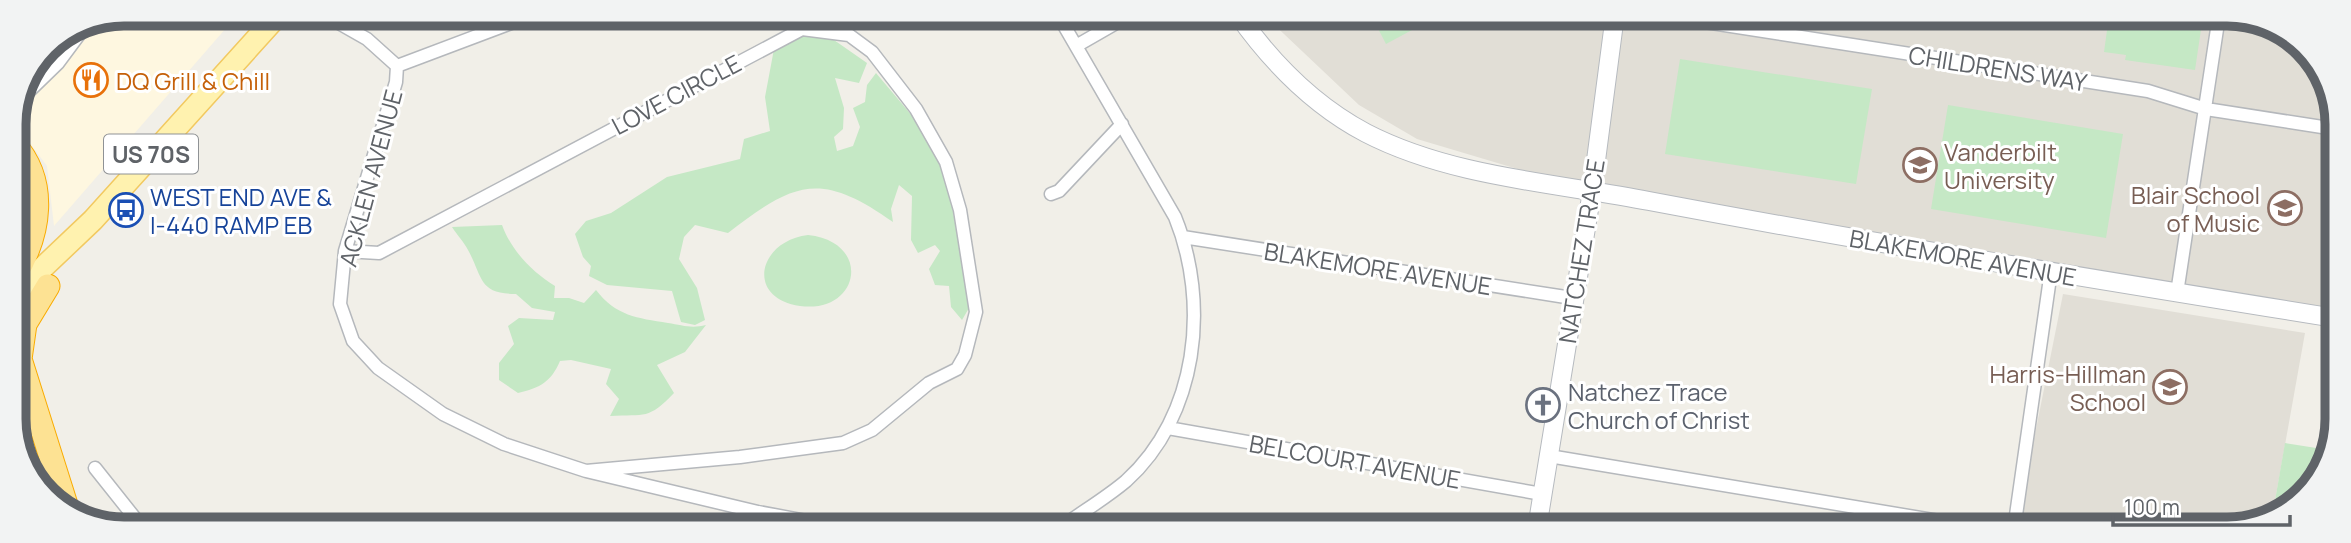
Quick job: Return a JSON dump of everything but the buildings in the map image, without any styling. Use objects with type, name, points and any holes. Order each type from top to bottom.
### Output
[{"type":"highway","points":[[26,163],[32,173],[37,202],[31,242],[26,252]]},
{"type":"highway","points":[[26,322],[48,286]]},
{"type":"highway","points":[[26,378],[63,494]]},
{"type":"main road","name":"US 70S","points":[[26,284],[93,220],[268,26]]},
{"type":"main road","name":"BLAKEMORE AVENUE","points":[[1246,26],[1264,52],[1294,83],[1364,132],[1408,151],[1466,167],[2177,293],[2325,316]]},
{"type":"main road","name":"NATCHEZ TRACE","points":[[1539,517],[1592,191],[1614,26]]},
{"type":"main road","name":"US 70S","points":[[26,313],[48,286],[93,220]]},
{"type":"street","points":[[344,26],[367,39],[397,66],[503,26]]},
{"type":"street","points":[[1064,26],[1175,216],[1183,237],[1195,315],[1187,376],[1168,428],[1126,480],[1075,517]]},
{"type":"street","points":[[1076,46],[1111,26]]},
{"type":"street","name":"CHILDRENS WAY","points":[[1730,26],[2148,92],[2206,109],[2325,127]]},
{"type":"street","points":[[2177,293],[2218,26]]},
{"type":"street","name":"LOVE CIRCLE","points":[[345,251],[379,253],[802,29],[849,35],[872,52],[916,109],[946,162],[960,210],[975,312],[965,355],[957,369],[929,383],[872,430],[843,443],[740,457],[586,471]]},
{"type":"street","points":[[34,86],[58,63],[76,38]]},
{"type":"street","name":"ACKLEN AVENUE","points":[[397,66],[397,82],[345,251],[340,303],[353,341],[378,368],[443,414],[504,444],[586,471],[785,517]]},
{"type":"street","points":[[1051,194],[1059,191],[1122,124]]},
{"type":"street","name":"BLAKEMORE AVENUE","points":[[1183,237],[1573,298]]},
{"type":"street","points":[[2016,517],[2051,271]]},
{"type":"street","name":"BELCOURT AVENUE","points":[[1168,428],[1542,494]]},
{"type":"street","points":[[1549,456],[1920,517]]},
{"type":"street","points":[[95,468],[134,517]]},
{"type":"street","points":[[754,517],[758,512]]},
{"type":"shaded area","points":[[226,26],[54,226],[47,166],[26,138],[30,99],[36,81],[47,65],[75,39],[112,27]]},
{"type":"shaded area","name":"Vanderbilt University","points":[[1276,26],[2246,28],[2276,39],[2296,55],[2315,81],[2320,93],[2325,124],[2325,316],[1592,191],[1417,139],[1359,105]]},
{"type":"shaded area","name":"Harris-Hillman School","points":[[2063,294],[2305,333],[2275,503],[2252,513],[2233,517],[2018,517]]},
{"type":"green space","points":[[1377,26],[1420,26],[1386,44]]},
{"type":"green space","points":[[2108,26],[2202,26],[2195,70],[2125,60],[2126,55],[2104,52]]},
{"type":"green space","points":[[803,33],[834,40],[867,63],[859,83],[835,78],[844,108],[843,129],[834,137],[837,151],[853,146],[860,127],[853,108],[865,102],[867,85],[876,73],[919,124],[948,181],[969,308],[962,320],[951,307],[949,286],[935,285],[929,269],[940,251],[935,245],[918,253],[911,240],[912,196],[899,185],[891,209],[893,222],[868,205],[846,195],[826,189],[808,189],[790,193],[771,202],[728,233],[695,225],[684,237],[679,259],[697,288],[705,320],[695,325],[681,322],[672,291],[607,285],[589,276],[591,266],[583,257],[575,234],[586,221],[611,213],[667,177],[740,159],[744,139],[770,131],[765,97],[774,49]]},
{"type":"green space","points":[[1680,59],[1872,89],[1856,184],[1665,154]]},
{"type":"green space","points":[[1948,105],[2123,134],[2106,238],[1931,209]]},
{"type":"green space","points":[[502,225],[523,260],[555,286],[554,298],[569,298],[584,303],[596,290],[619,311],[628,314],[687,326],[706,325],[685,352],[657,365],[674,393],[665,402],[646,414],[610,416],[619,399],[606,384],[611,369],[571,360],[560,361],[549,379],[526,391],[518,393],[499,380],[499,363],[514,344],[508,326],[519,318],[553,320],[555,312],[532,308],[516,294],[495,291],[488,287],[452,227]]},
{"type":"green space","points":[[808,235],[829,240],[843,250],[850,263],[851,276],[846,289],[836,299],[820,306],[800,306],[783,301],[771,292],[765,282],[769,258],[778,248],[791,239]]},
{"type":"green space","points":[[2285,443],[2320,449],[2312,468],[2300,483],[2274,503]]},
{"type":"place","name":"DQ Grill & Chill","points":[[91,80]]},
{"type":"place","name":"Vanderbilt University","points":[[1920,165]]},
{"type":"place","name":"Blair School of Music","points":[[2285,208]]},
{"type":"place","name":"WEST END AVE & I-440 RAMP EB","points":[[126,210]]},
{"type":"place","name":"Harris-Hillman School","points":[[2170,387]]},
{"type":"place","name":"Natchez Trace Church of Christ","points":[[1543,405]]}]
